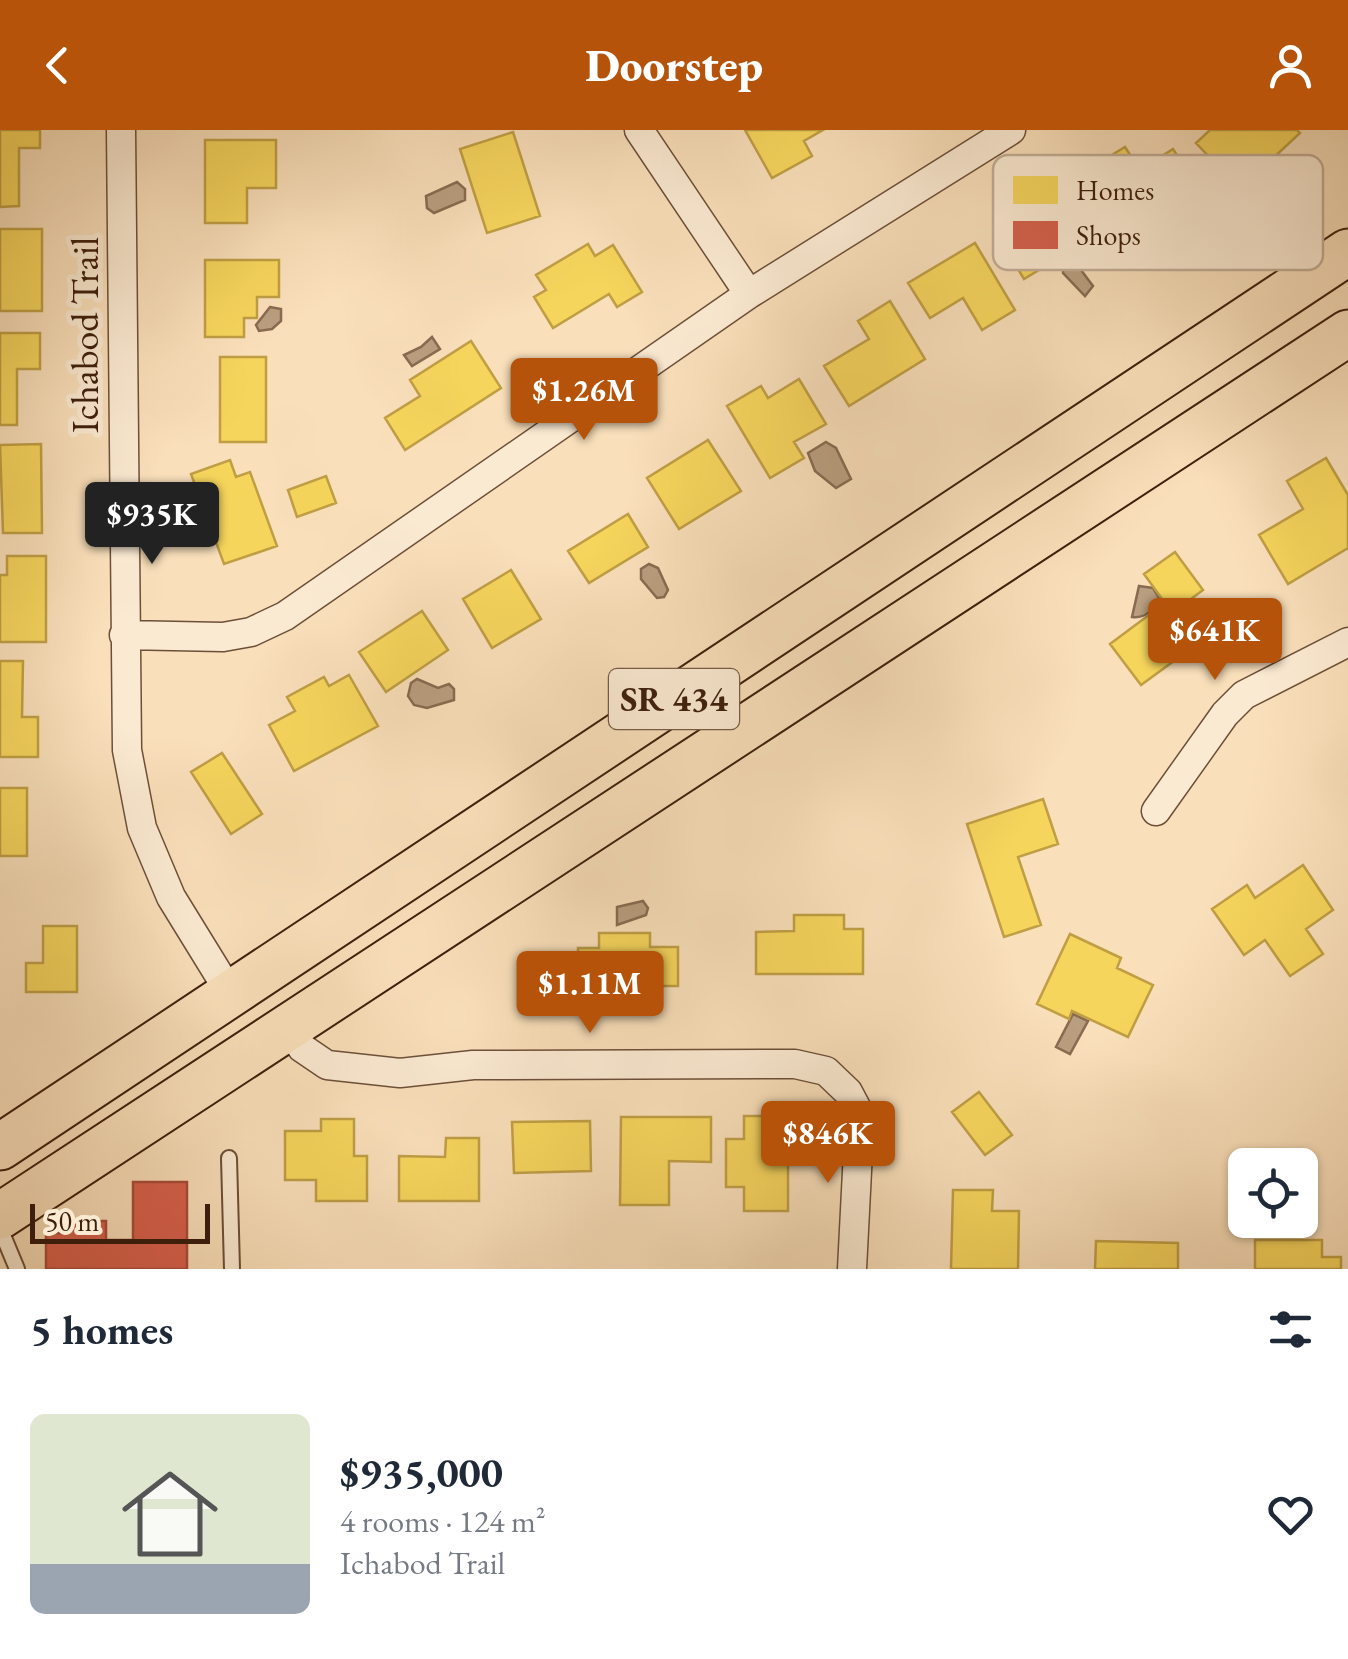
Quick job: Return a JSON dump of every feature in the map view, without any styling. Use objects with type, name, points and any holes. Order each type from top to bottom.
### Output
[{"type":"main road","name":"SR 434","points":[[1323,268],[1348,252]]},
{"type":"main road","name":"SR 434","points":[[0,1147],[1321,270]]},
{"type":"main road","name":"SR 434","points":[[0,1216],[1332,343]]},
{"type":"main road","points":[[826,676],[861,624],[998,532],[1002,515],[990,488]]},
{"type":"main road","points":[[0,1179],[110,1098],[165,1041]]},
{"type":"street","name":"Ichabod Trail","points":[[121,130],[128,750],[142,828],[171,897],[232,996]]},
{"type":"street","points":[[638,130],[749,294]]},
{"type":"street","points":[[124,635],[223,637],[250,632],[285,616],[749,294],[1011,130]]},
{"type":"street","points":[[1156,811],[1224,714],[1244,695],[1348,642]]},
{"type":"street","points":[[289,1025],[302,1048],[327,1065],[400,1073],[473,1064],[796,1064],[826,1071],[848,1092],[857,1109],[852,1269]]},
{"type":"lane","points":[[229,1158],[232,1269]]},
{"type":"lane","points":[[0,1228],[18,1269]]},
{"type":"shaded area","points":[[457,182],[465,189],[465,200],[434,213],[427,208],[426,196]]},
{"type":"shaded area","points":[[1081,270],[1093,286],[1085,296],[1063,273]]},
{"type":"shaded area","points":[[270,307],[281,309],[281,321],[272,329],[259,331],[256,325]]},
{"type":"shaded area","points":[[432,337],[440,349],[412,366],[404,355]]},
{"type":"shaded area","points":[[826,442],[836,448],[851,479],[836,488],[815,471],[808,453]]},
{"type":"shaded area","points":[[649,564],[658,568],[668,590],[664,597],[657,598],[641,579],[641,569]]},
{"type":"shaded area","points":[[1139,586],[1153,588],[1159,598],[1149,612],[1132,617]]},
{"type":"shaded area","points":[[417,679],[438,688],[449,684],[454,689],[454,700],[427,708],[414,705],[408,696],[411,683]]},
{"type":"shaded area","points":[[643,901],[648,908],[646,915],[617,925],[617,907]]},
{"type":"shaded area","points":[[1073,1014],[1088,1021],[1070,1054],[1056,1047]]},
{"type":"building: Homes","points":[[0,130],[40,130],[40,148],[19,148],[19,206],[0,207]]},
{"type":"building: Homes","points":[[745,130],[823,130],[804,141],[812,156],[772,178]]},
{"type":"building: Homes","points":[[1210,130],[1300,133],[1276,155],[1207,155],[1196,143]]},
{"type":"building: Homes","points":[[513,132],[540,216],[487,233],[460,149]]},
{"type":"building: Homes","points":[[205,140],[276,140],[276,188],[247,188],[247,223],[205,223]]},
{"type":"building: Homes","points":[[1125,147],[1130,155],[1112,155]]},
{"type":"building: Homes","points":[[0,229],[42,229],[42,311],[0,311]]},
{"type":"building: Homes","points":[[975,243],[1015,310],[982,330],[963,298],[930,318],[908,283]]},
{"type":"building: Homes","points":[[588,244],[595,256],[613,245],[642,292],[617,307],[609,294],[553,328],[534,297],[546,290],[536,275]]},
{"type":"building: Homes","points":[[205,260],[279,260],[279,297],[257,297],[257,318],[244,318],[244,337],[205,337]]},
{"type":"building: Homes","points":[[1019,270],[1039,270],[1024,279]]},
{"type":"building: Homes","points":[[890,301],[925,359],[849,406],[824,366],[869,339],[858,321]]},
{"type":"building: Homes","points":[[0,333],[40,333],[40,369],[17,369],[17,425],[0,425]]},
{"type":"building: Homes","points":[[471,341],[501,388],[405,450],[385,418],[420,396],[410,380]]},
{"type":"building: Homes","points":[[220,357],[266,357],[266,442],[220,442]]},
{"type":"building: Homes","points":[[799,379],[826,424],[794,442],[804,458],[770,478],[727,406],[761,386],[768,398]]},
{"type":"building: Homes","points":[[708,440],[741,491],[679,529],[647,478]]},
{"type":"building: Homes","points":[[41,444],[42,533],[3,533],[0,445]]},
{"type":"building: Homes","points":[[1326,458],[1348,495],[1348,548],[1288,584],[1259,535],[1303,509],[1287,481]]},
{"type":"building: Homes","points":[[230,460],[236,477],[250,472],[277,546],[224,564],[191,474]]},
{"type":"building: Homes","points":[[326,476],[336,503],[297,517],[288,490]]},
{"type":"building: Homes","points":[[628,514],[648,547],[589,583],[568,551]]},
{"type":"building: Homes","points":[[1175,552],[1203,590],[1191,599],[1215,631],[1141,685],[1110,644],[1165,603],[1144,574]]},
{"type":"building: Homes","points":[[7,556],[46,556],[46,642],[0,642],[0,575],[7,575]]},
{"type":"building: Homes","points":[[511,570],[541,619],[492,648],[463,599]]},
{"type":"building: Homes","points":[[422,611],[448,650],[386,692],[359,652]]},
{"type":"building: Homes","points":[[0,661],[23,661],[22,717],[38,717],[38,757],[0,757]]},
{"type":"building: Homes","points":[[349,675],[378,726],[294,771],[269,725],[295,711],[287,697],[324,677],[329,686]]},
{"type":"building: Homes","points":[[222,753],[262,814],[231,834],[191,772]]},
{"type":"building: Homes","points":[[0,788],[27,788],[27,856],[0,856]]},
{"type":"building: Homes","points":[[1043,799],[1058,844],[1018,857],[1041,925],[1004,937],[967,824]]},
{"type":"building: Homes","points":[[1303,865],[1333,910],[1306,929],[1323,954],[1290,976],[1265,940],[1244,955],[1212,909],[1247,885],[1255,898]]},
{"type":"building: Homes","points":[[794,915],[844,915],[844,929],[863,929],[863,974],[756,974],[756,932],[794,931]]},
{"type":"building: Homes","points":[[43,926],[77,926],[77,992],[26,992],[26,963],[43,963]]},
{"type":"building: Homes","points":[[599,933],[650,933],[650,947],[678,947],[678,986],[578,986],[578,948],[599,948]]},
{"type":"building: Homes","points":[[1070,934],[1121,958],[1117,968],[1153,985],[1128,1037],[1072,1011],[1069,1019],[1037,1004]]},
{"type":"building: Homes","points":[[979,1092],[1012,1135],[985,1155],[952,1112]]},
{"type":"building: Homes","points":[[744,1116],[788,1116],[788,1211],[744,1211],[744,1187],[726,1187],[726,1139],[744,1139]]},
{"type":"building: Homes","points":[[621,1117],[711,1117],[711,1162],[669,1161],[669,1205],[620,1205]]},
{"type":"building: Homes","points":[[321,1119],[354,1119],[354,1156],[367,1156],[367,1201],[316,1201],[316,1180],[285,1180],[285,1131],[321,1131]]},
{"type":"building: Homes","points":[[590,1121],[591,1171],[514,1173],[512,1122]]},
{"type":"building: Homes","points":[[446,1138],[479,1138],[479,1201],[399,1201],[399,1156],[445,1157]]},
{"type":"building: Homes","points":[[953,1190],[993,1190],[992,1211],[1019,1211],[1018,1269],[951,1269]]},
{"type":"building: Homes","points":[[1255,1240],[1322,1240],[1322,1257],[1341,1257],[1341,1269],[1255,1269]]},
{"type":"building: Homes","points":[[1096,1241],[1178,1243],[1178,1269],[1095,1269]]},
{"type":"building: Shops","points":[[133,1182],[187,1182],[187,1269],[46,1269],[46,1233],[64,1233],[64,1221],[106,1221],[106,1240],[133,1240]]}]
